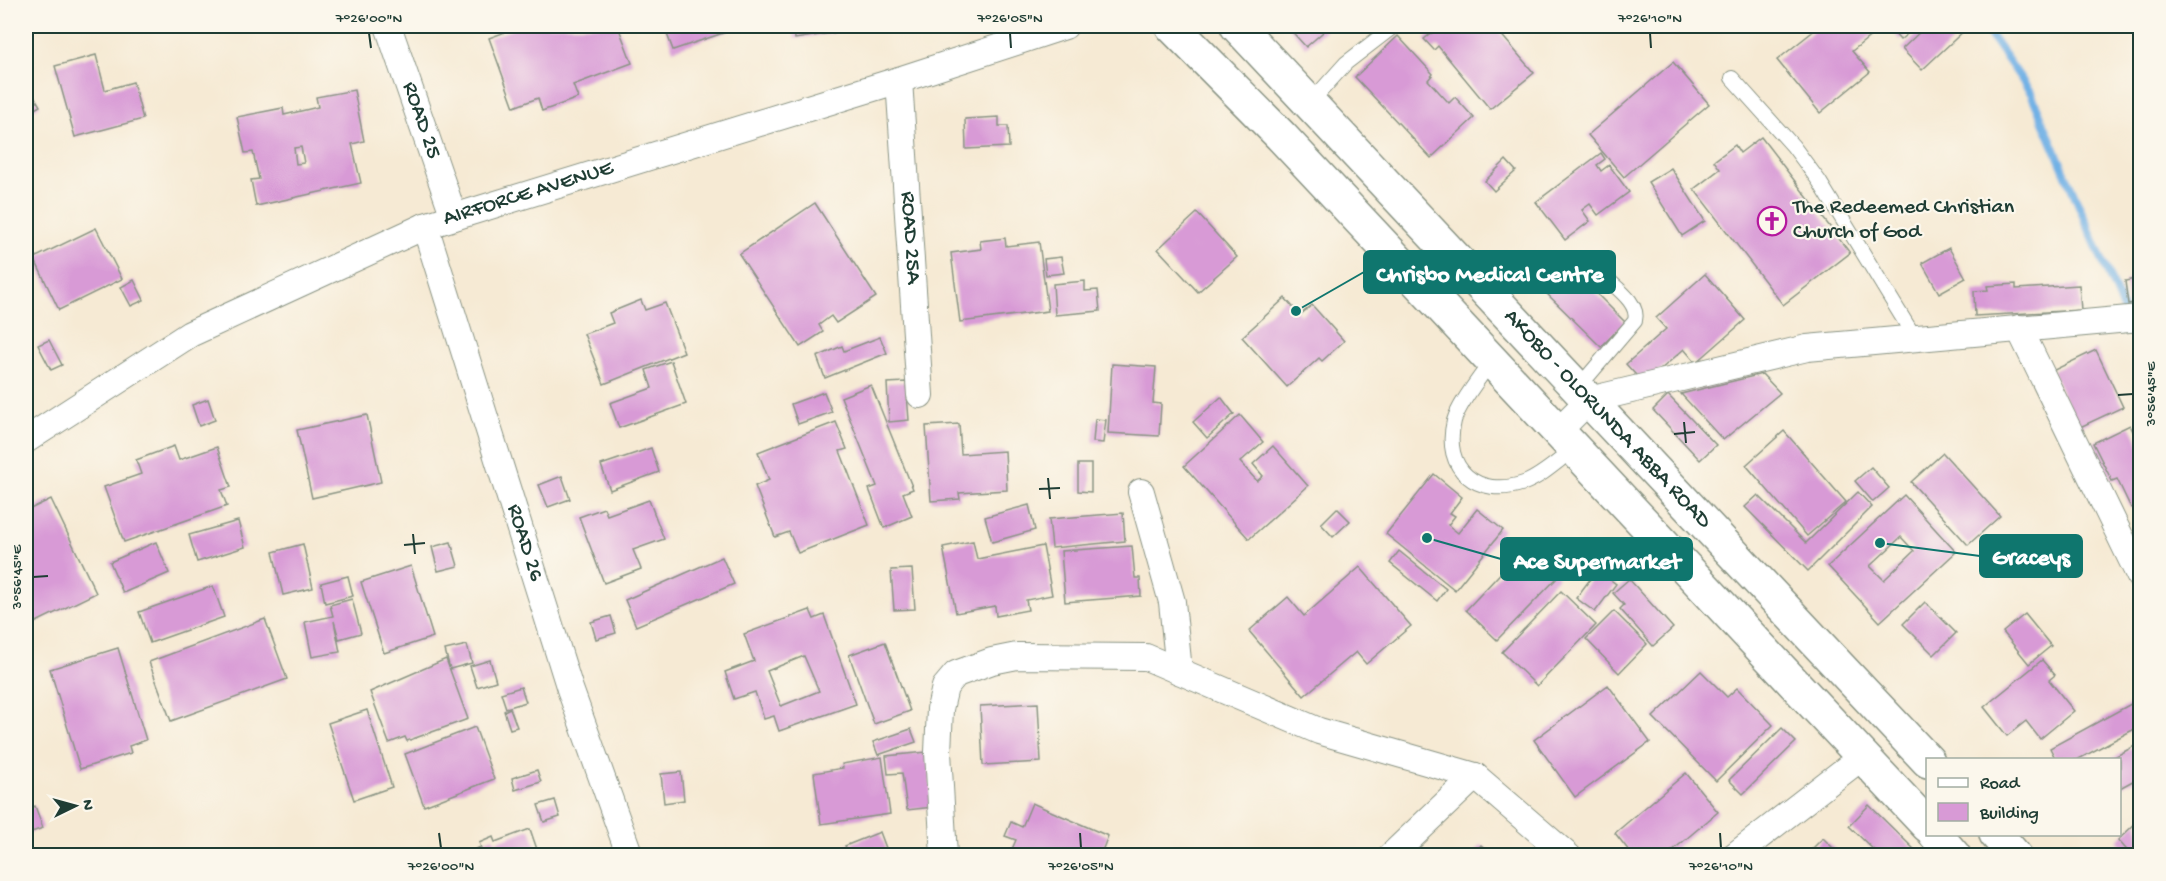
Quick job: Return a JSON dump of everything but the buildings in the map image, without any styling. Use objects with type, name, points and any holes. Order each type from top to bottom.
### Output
[{"type":"main road","name":"AKOBO - OLORUNDA ABBA ROAD","points":[[1172,26],[1281,136],[1926,824]]},
{"type":"main road","name":"AKOBO - OLORUNDA ABBA ROAD","points":[[1237,26],[1926,758]]},
{"type":"main road","points":[[1937,836],[1954,855]]},
{"type":"main road","points":[[1998,836],[2015,855]]},
{"type":"street","name":"ROAD 25","points":[[388,26],[454,216]]},
{"type":"street","name":"AIRFORCE AVENUE","points":[[26,440],[190,334],[425,225],[899,80],[1065,26]]},
{"type":"street","name":"ROAD 25A","points":[[899,80],[920,395]]},
{"type":"street","name":"ROAD 26","points":[[425,225],[570,688],[630,855]]},
{"type":"street","points":[[1565,441],[1583,394],[1807,348],[2138,318]]},
{"type":"street","points":[[2019,328],[2140,578]]},
{"type":"street","points":[[1141,492],[1172,602],[1179,671]]},
{"type":"street","points":[[944,855],[938,753],[940,709],[945,687],[956,674],[992,661],[1017,656],[1146,657],[1220,691],[1319,731],[1475,776],[1568,855]]},
{"type":"street","points":[[1734,855],[1863,756]]},
{"type":"street","points":[[1391,855],[1475,776]]},
{"type":"lane","points":[[1310,102],[1346,63],[1394,26]]},
{"type":"lane","points":[[1732,78],[1793,146],[1819,181],[1915,338]]},
{"type":"lane","points":[[1583,394],[1635,321],[1637,314],[1634,306],[1604,275]]},
{"type":"lane","points":[[1491,361],[1455,418],[1451,439],[1453,459],[1466,476],[1485,486],[1504,488],[1526,483],[1565,441]]},
{"type":"waterway","points":[[1984,26],[2031,93],[2140,349]]},
{"type":"place","name":"The Redeemed Christian Church of God","points":[[1772,221]]},
{"type":"place","name":"Chrisbo Medical Centre","points":[[1296,311]]},
{"type":"place","name":"Ace Supermarket","points":[[1427,538]]},
{"type":"place","name":"Graceys","points":[[1880,543]]}]
